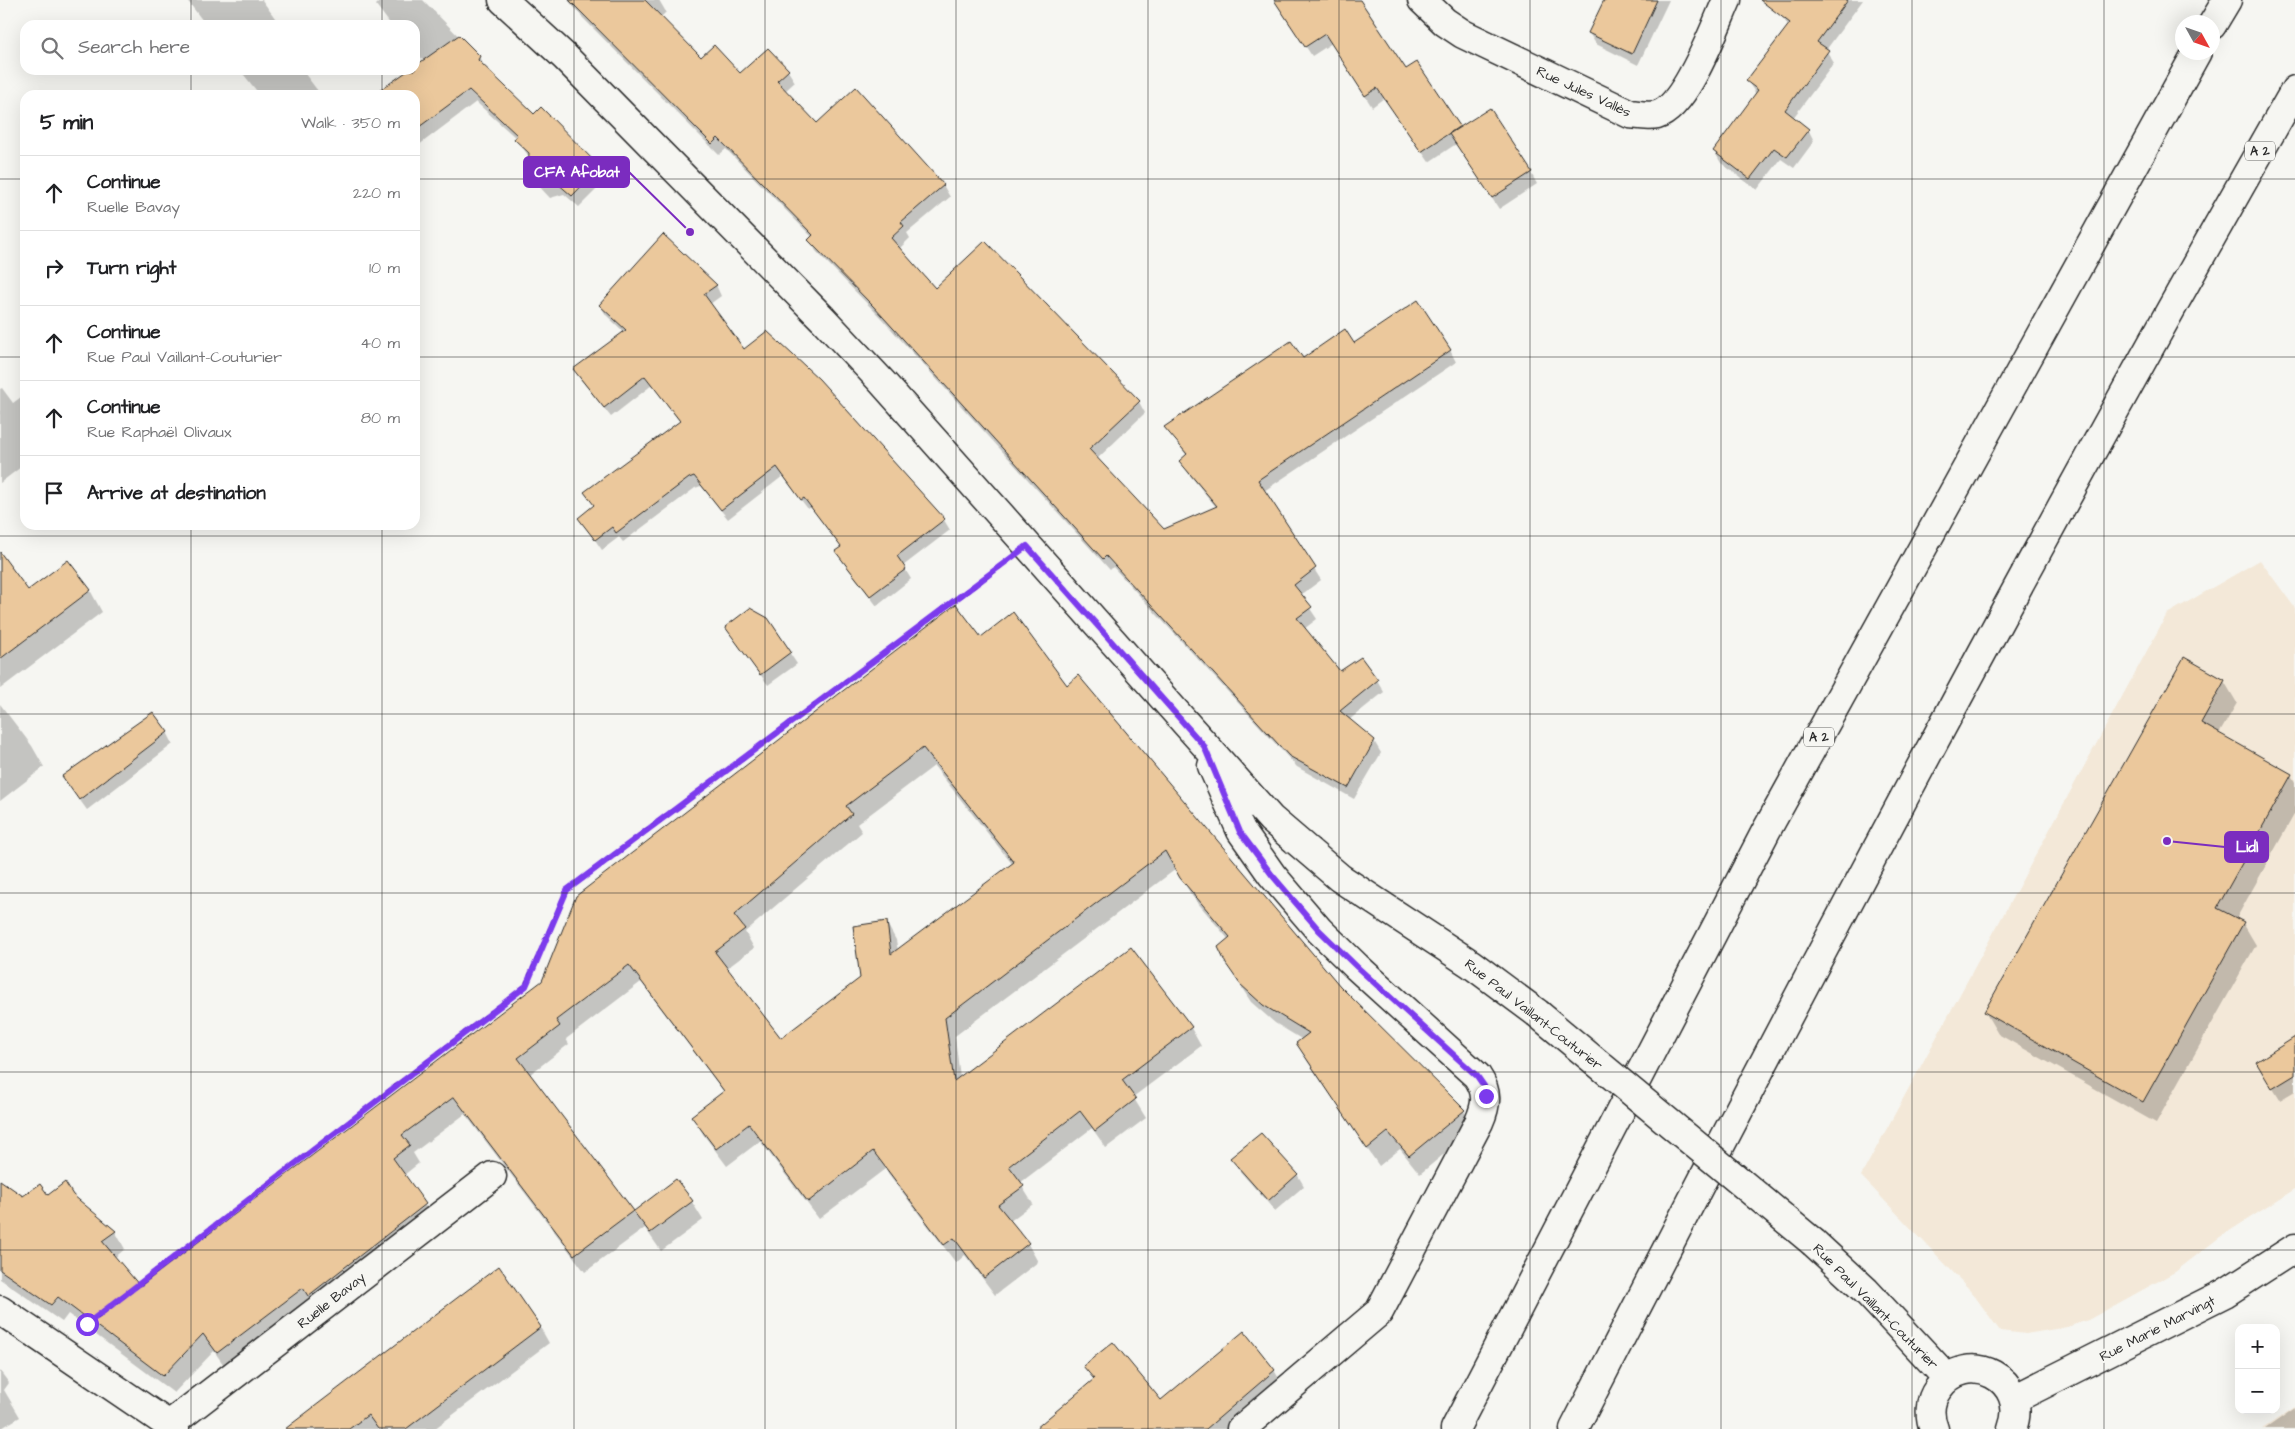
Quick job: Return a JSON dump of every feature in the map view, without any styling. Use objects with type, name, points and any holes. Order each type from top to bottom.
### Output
[{"type":"main road","name":"Rue Paul Vaillant-Couturier","points":[[503,0],[565,57],[823,319],[883,383],[1270,819],[1317,860],[1378,905],[1485,974],[1537,1013],[1814,1242],[1866,1291],[1947,1378]]},
{"type":"main road","name":"Rue Jules Vallès","points":[[1422,0],[1445,22],[1463,34],[1630,114],[1645,116],[1658,115],[1669,109],[1678,99],[1687,86],[1728,0]]},
{"type":"main road","points":[[2214,15],[2220,0]]},
{"type":"main road","points":[[2217,15],[2227,0]]},
{"type":"main road","name":"A 2","points":[[1455,1429],[1766,832],[2193,60]]},
{"type":"main road","name":"A 2","points":[[1574,1429],[1787,1017],[1927,755],[2225,212],[2295,90]]},
{"type":"main road","points":[[2225,212],[2295,110]]},
{"type":"main road","points":[[1204,746],[1240,832],[1262,860],[1338,950],[1477,1076],[1484,1086],[1486,1096],[1484,1110],[1379,1312],[1241,1429]]},
{"type":"main road","name":"Ruelle Bavay","points":[[172,1427],[492,1176]]},
{"type":"main road","name":"Rue Marie Marvingt","points":[[2014,1399],[2225,1293],[2295,1248]]},
{"type":"main road","points":[[0,1310],[172,1427]]},
{"type":"main road","points":[[1934,1429],[1931,1416],[1932,1399],[1947,1378],[1969,1369],[1986,1371],[2000,1379],[2011,1392],[2014,1399],[2016,1416],[2012,1429]]},
{"type":"path","points":[[63,1353],[87,1324],[526,986],[567,890],[1027,546]]},
{"type":"shaded area","points":[[2260,560],[2295,608],[2295,1189],[2220,1237],[2175,1272],[2088,1320],[2067,1327],[2026,1334],[2000,1331],[1971,1291],[1861,1176],[2167,614]]},
{"type":"shaded area","points":[[2295,1407],[2295,1429],[2262,1429]]},
{"type":"building","points":[[569,0],[645,0],[701,57],[714,45],[740,73],[768,48],[789,70],[777,81],[817,123],[856,87],[944,185],[901,222],[904,226],[891,238],[935,288],[985,241],[1140,401],[1089,449],[1164,529],[1217,506],[1179,461],[1187,454],[1164,427],[1291,341],[1303,358],[1345,329],[1354,343],[1418,300],[1451,350],[1258,480],[1316,568],[1294,585],[1312,607],[1297,618],[1340,671],[1361,657],[1378,680],[1340,711],[1375,740],[1348,788],[1289,756],[1106,556],[1103,559],[873,306],[808,240],[813,235],[718,138],[712,144]]},
{"type":"building","points":[[1274,0],[1360,0],[1406,69],[1417,62],[1460,126],[1421,152],[1377,88],[1365,96],[1325,34],[1305,47]]},
{"type":"building","points":[[1604,0],[1657,0],[1632,54],[1588,33]]},
{"type":"building","points":[[1760,0],[1848,0],[1817,42],[1829,50],[1785,110],[1809,129],[1787,157],[1774,148],[1750,179],[1713,151],[1758,90],[1746,81],[1790,23]]},
{"type":"building","points":[[459,35],[480,56],[478,60],[534,114],[541,107],[600,167],[572,196],[556,182],[542,186],[528,171],[529,153],[514,139],[517,135],[469,90],[420,126],[420,90],[380,90],[402,75],[420,75],[420,62]]},
{"type":"building","points":[[1490,108],[1532,172],[1492,198],[1449,134]]},
{"type":"building","points":[[663,234],[717,285],[704,294],[744,349],[767,331],[819,379],[945,519],[897,556],[906,569],[870,596],[835,551],[841,547],[804,498],[801,500],[777,467],[721,510],[694,476],[616,533],[612,527],[595,540],[578,518],[594,505],[584,492],[680,421],[645,376],[604,408],[573,369],[626,330],[599,305]]},
{"type":"building","points":[[0,552],[28,590],[68,560],[91,590],[0,659]]},
{"type":"building","points":[[956,604],[981,637],[1013,612],[1067,685],[1078,675],[1340,986],[1465,1110],[1409,1156],[1388,1132],[1367,1149],[1296,1043],[1309,1033],[1263,1005],[1240,984],[1226,964],[1218,947],[1230,937],[1180,878],[1165,851],[945,1018],[954,1081],[1131,947],[1192,1027],[1122,1080],[1136,1099],[1095,1131],[1080,1111],[1009,1166],[1024,1186],[998,1205],[1029,1243],[984,1278],[954,1238],[944,1245],[873,1151],[808,1202],[749,1124],[716,1149],[691,1116],[724,1091],[629,965],[556,1020],[560,1026],[518,1058],[634,1211],[676,1179],[693,1201],[650,1233],[633,1211],[574,1255],[454,1097],[402,1135],[410,1145],[393,1158],[426,1204],[308,1296],[303,1288],[217,1353],[203,1334],[163,1376],[58,1297],[51,1305],[0,1270],[0,1180],[23,1196],[40,1184],[48,1195],[65,1182],[73,1195],[116,1231],[102,1241],[140,1286],[542,981],[576,896]],"holes":[[[923,748],[1014,862],[891,954],[887,921],[853,926],[860,978],[781,1038],[715,952],[745,929],[734,915],[852,814],[846,806]]]},
{"type":"building","points":[[750,608],[768,618],[791,652],[760,675],[725,627]]},
{"type":"building","points":[[2184,657],[2225,680],[2201,723],[2292,774],[2217,908],[2244,922],[2143,1102],[1984,1012]]},
{"type":"building","points":[[153,712],[168,732],[79,800],[62,776]]},
{"type":"building","points":[[2295,1037],[2295,1075],[2272,1089],[2256,1062]]},
{"type":"building","points":[[1261,1133],[1298,1174],[1268,1201],[1230,1158]]},
{"type":"building","points":[[499,1266],[541,1327],[406,1429],[378,1429],[368,1415],[349,1429],[285,1429]]},
{"type":"building","points":[[1244,1331],[1275,1370],[1206,1429],[1035,1429],[1094,1379],[1083,1366],[1113,1342],[1161,1400]]},
{"type":"place","name":"CFA Afobat","points":[[690,232]]},
{"type":"place","name":"Lidl","points":[[2167,841]]},
{"type":"route","points":[[87,1324],[526,986],[567,890],[1027,546],[1204,746],[1240,832],[1272,875],[1338,950],[1477,1076],[1484,1086],[1486,1096]]}]
